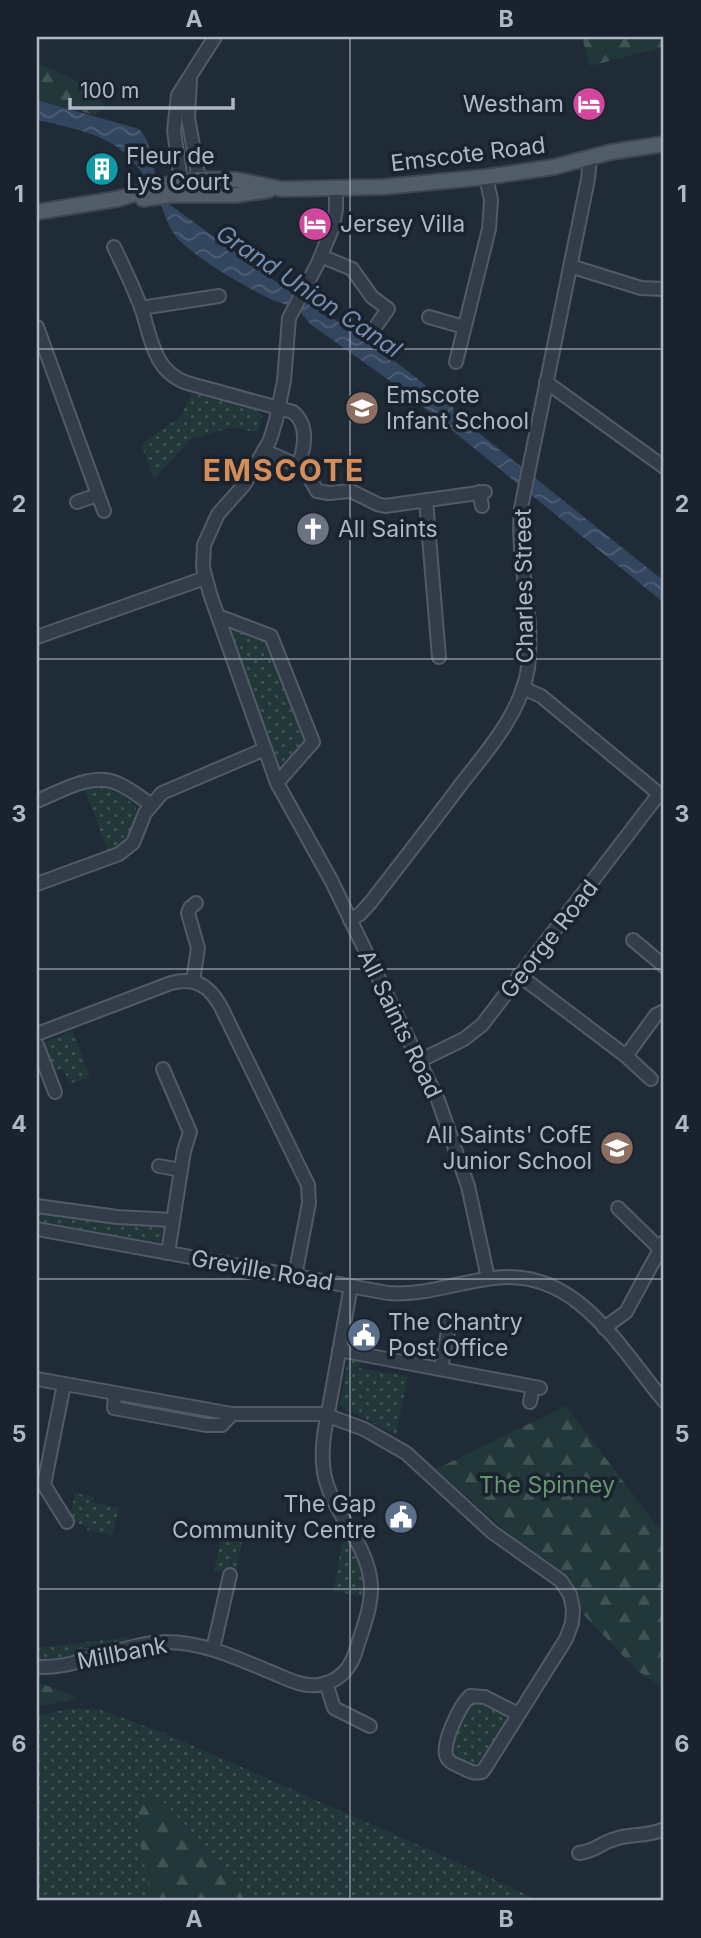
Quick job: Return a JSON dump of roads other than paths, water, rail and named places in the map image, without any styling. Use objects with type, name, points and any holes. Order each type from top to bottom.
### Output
[{"type":"main road","name":"Emscote Road","points":[[166,192],[236,195],[275,188],[393,187],[554,167],[611,152],[664,144]]},
{"type":"main road","name":"Emscote Road","points":[[37,212],[81,203],[166,192],[191,182],[237,180],[275,188]]},
{"type":"street","points":[[215,37],[178,95],[174,118],[191,182],[253,192]]},
{"type":"street","name":"Charles Street","points":[[350,920],[371,902],[482,757],[509,718],[523,688],[528,668],[529,646],[520,533],[522,500],[588,179],[590,157]]},
{"type":"street","points":[[456,362],[489,229],[491,200],[486,177]]},
{"type":"street","name":"All Saints Road","points":[[336,188],[335,218],[321,256],[289,318],[284,380],[276,420],[265,451],[240,491],[218,514],[207,534],[202,557],[205,578],[277,783],[314,848],[438,1100],[468,1186],[488,1278]]},
{"type":"street","points":[[114,247],[141,308],[157,358],[171,376],[187,383],[293,412],[300,419],[305,446],[298,465]]},
{"type":"street","points":[[321,256],[352,269],[372,297],[388,309],[369,336]]},
{"type":"street","points":[[570,265],[641,288],[664,289]]},
{"type":"street","points":[[141,308],[203,292],[219,296]]},
{"type":"street","points":[[429,317],[464,327]]},
{"type":"street","points":[[37,327],[104,511]]},
{"type":"street","points":[[546,382],[664,467]]},
{"type":"street","points":[[265,451],[298,465],[308,474],[314,488],[323,493],[351,491],[381,505],[482,492],[482,506]]},
{"type":"street","points":[[77,502],[97,495]]},
{"type":"street","points":[[426,500],[439,657]]},
{"type":"street","points":[[37,637],[205,578]]},
{"type":"street","points":[[218,616],[271,636],[313,742],[277,783]]},
{"type":"street","points":[[523,688],[541,696],[662,796]]},
{"type":"street","points":[[37,884],[125,850],[137,837],[142,818],[150,804],[168,789],[265,749]]},
{"type":"street","points":[[37,801],[102,778],[118,783],[150,804]]},
{"type":"street","name":"George Road","points":[[419,1061],[464,1039],[479,1028],[662,796]]},
{"type":"street","points":[[193,981],[198,948],[188,913],[196,903]]},
{"type":"street","points":[[633,940],[664,966]]},
{"type":"street","points":[[519,975],[626,1056],[652,1080]]},
{"type":"street","points":[[37,1034],[171,983],[193,981],[210,991],[221,1007],[307,1185],[309,1203],[295,1276]]},
{"type":"street","points":[[626,1056],[656,1015],[664,1011]]},
{"type":"street","points":[[37,1045],[55,1092]]},
{"type":"street","points":[[163,1069],[190,1130],[167,1253]]},
{"type":"street","points":[[159,1166],[181,1170]]},
{"type":"street","name":"Greville Road","points":[[37,1206],[117,1217],[173,1220]]},
{"type":"street","points":[[604,1328],[626,1312],[662,1245],[618,1208]]},
{"type":"street","name":"Greville Road","points":[[37,1229],[388,1293],[415,1293],[488,1278],[519,1277],[556,1287],[578,1301],[604,1328],[664,1401]]},
{"type":"street","points":[[351,1286],[327,1415],[323,1450],[325,1482],[332,1502],[364,1554],[371,1591],[367,1615],[352,1663],[341,1675],[326,1683],[334,1708],[370,1726]]},
{"type":"street","points":[[441,1368],[450,1321]]},
{"type":"street","points":[[339,1350],[536,1387],[530,1402]]},
{"type":"street","points":[[37,1379],[115,1394],[114,1408],[206,1425],[222,1425],[232,1414],[327,1415],[364,1429],[405,1453],[492,1532],[555,1575],[570,1594],[573,1616],[566,1639],[482,1772],[470,1772],[453,1764],[446,1757],[445,1748],[458,1712],[470,1696],[485,1697],[518,1714]]},
{"type":"street","points":[[64,1384],[44,1485],[67,1522]]},
{"type":"street","points":[[213,1649],[230,1575]]},
{"type":"street","name":"Millbank","points":[[37,1667],[55,1666],[152,1643],[178,1643],[213,1649],[298,1683],[326,1683]]},
{"type":"street","points":[[579,1853],[599,1849],[614,1839],[652,1834],[664,1829]]},
{"type":"water","name":"Grand Union Canal","points":[[37,100],[139,129],[149,146],[159,187],[169,204],[295,297],[377,348],[453,407],[454,413],[664,581],[664,603],[400,388],[310,324],[299,311],[243,285],[210,265],[180,241],[151,187],[128,157],[97,136],[37,120]]},
{"type":"place","name":"Westham","points":[[589,104]]},
{"type":"place","name":"Fleur de Lys Court","points":[[102,169]]},
{"type":"place","name":"Jersey Villa","points":[[315,224]]},
{"type":"place","name":"Emscote Infant School","points":[[362,408]]},
{"type":"place","name":"All Saints","points":[[313,529]]},
{"type":"place","name":"All Saints' CofE Junior School","points":[[617,1148]]},
{"type":"place","name":"The Chantry Post Office","points":[[364,1335]]},
{"type":"place","name":"The Gap Community Centre","points":[[401,1517]]},
{"type":"district","name":"EMSCOTE","points":[[284,470]]},
{"type":"park label","name":"The Spinney","points":[[547,1485]]}]
